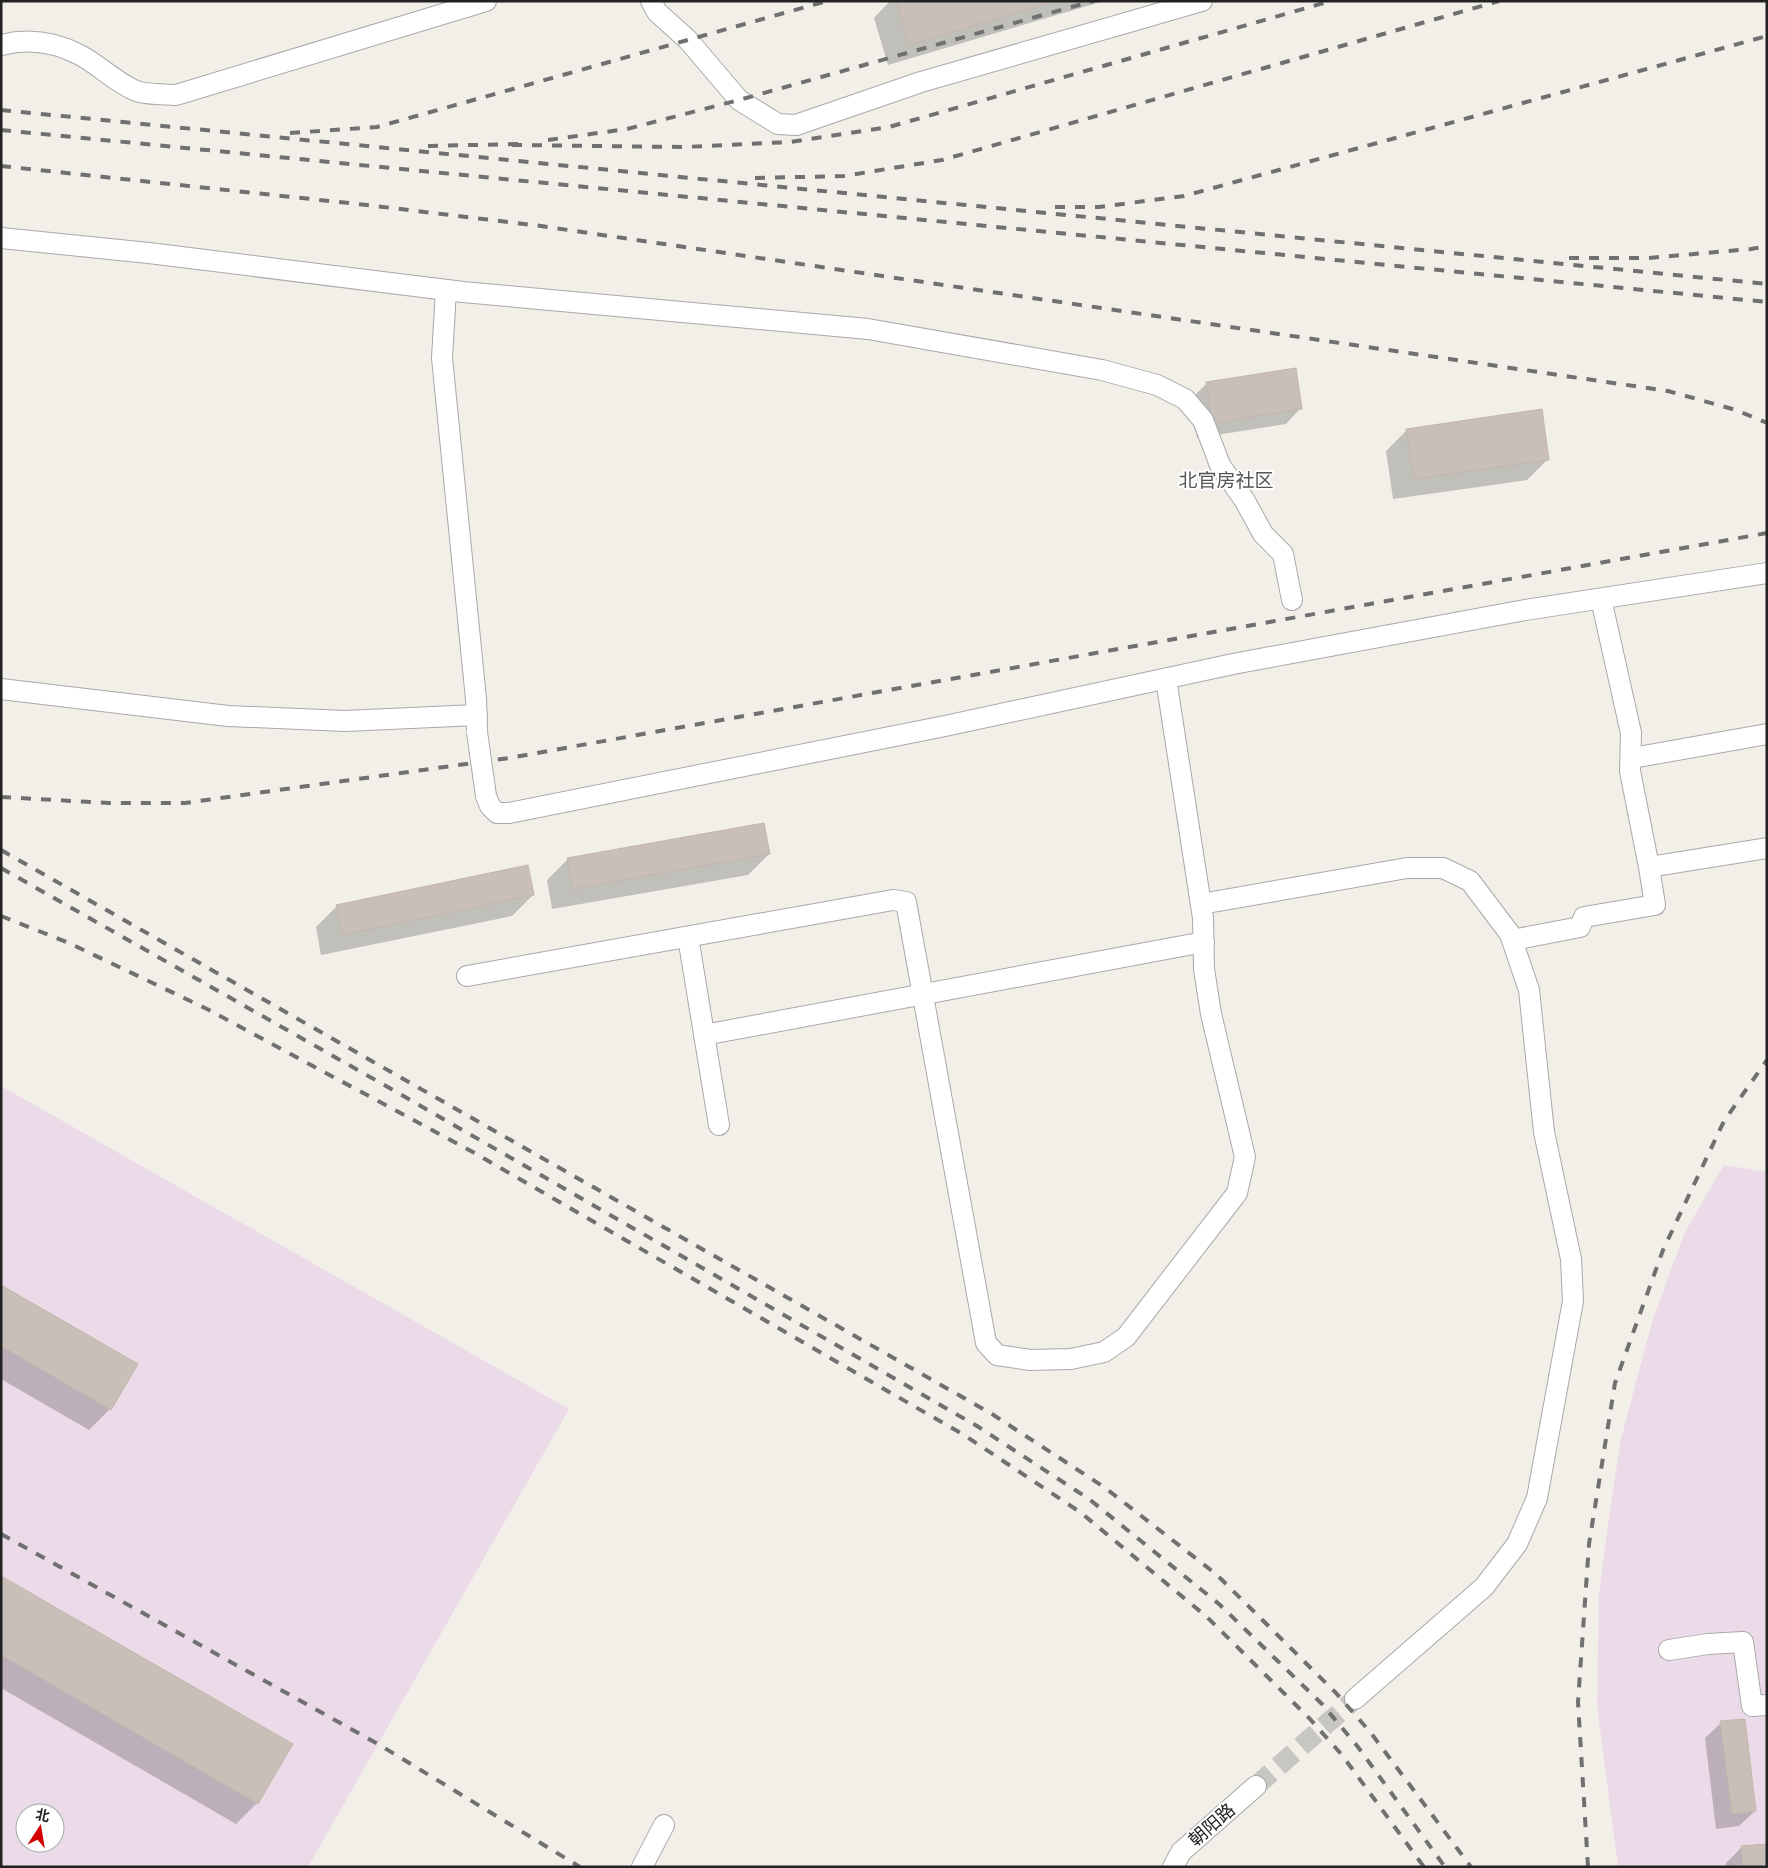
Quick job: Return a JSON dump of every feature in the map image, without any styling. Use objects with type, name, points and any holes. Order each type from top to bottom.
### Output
[{"type":"street","points":[[1,45],[34,42],[49,43],[80,55],[136,92],[176,95],[486,1]]},
{"type":"street","points":[[651,1],[657,12],[688,40],[739,100],[778,124],[796,125],[921,82],[1202,1]]},
{"type":"street","points":[[1,238],[149,253],[446,290],[868,328],[1102,370],[1157,385],[1185,399],[1203,420],[1220,465],[1245,500],[1262,534],[1283,554],[1292,600]]},
{"type":"street","points":[[446,290],[442,358],[477,724],[486,796],[490,806],[497,813],[509,813],[945,726],[1243,662],[1524,610],[1767,573]]},
{"type":"street","points":[[1512,940],[1580,927],[1584,917],[1655,905],[1630,771],[1632,758],[1631,733],[1601,599]]},
{"type":"street","points":[[468,976],[893,900],[906,902],[986,1344],[997,1355],[1030,1360],[1070,1359],[1104,1352],[1126,1337],[1237,1193],[1245,1157],[1211,1014],[1204,969],[1201,904],[1166,679]]},
{"type":"street","points":[[1,689],[228,716],[477,724]]},
{"type":"street","points":[[1632,758],[1767,734]]},
{"type":"street","points":[[1649,867],[1767,848]]},
{"type":"street","points":[[1201,904],[1407,868],[1443,868],[1470,881],[1510,934],[1528,990],[1544,1132],[1572,1259],[1573,1301],[1537,1498],[1517,1544],[1484,1587],[1355,1699]]},
{"type":"street","points":[[688,937],[719,1125]]},
{"type":"street","points":[[704,1034],[1204,942]]},
{"type":"street","points":[[1669,1650],[1708,1644],[1743,1642],[1752,1706],[1767,1705]]},
{"type":"street","name":"朝阳路","points":[[1173,1867],[1181,1852],[1256,1786]]},
{"type":"street","points":[[642,1867],[664,1825]]},
{"type":"shaded area","points":[[1,1086],[569,1409],[308,1867],[1,1867]]},
{"type":"shaded area","points":[[1724,1165],[1767,1172],[1767,1867],[1618,1867],[1597,1706],[1599,1594],[1609,1517],[1621,1439],[1652,1322],[1685,1232]]},
{"type":"building","points":[[896,1],[1057,1],[909,45]]},
{"type":"building","points":[[1296,368],[1302,409],[1212,423],[1206,382]]},
{"type":"building","points":[[1542,409],[1549,460],[1414,479],[1406,429]]},
{"type":"building","points":[[764,823],[770,854],[573,889],[567,858]]},
{"type":"building","points":[[528,865],[534,895],[342,935],[336,905]]},
{"type":"building","points":[[1,1285],[138,1364],[111,1410],[1,1346]]},
{"type":"building","points":[[1,1576],[293,1744],[258,1804],[1,1655]]},
{"type":"building","points":[[1745,1719],[1756,1811],[1732,1814],[1720,1721]]},
{"type":"building","points":[[1767,1844],[1767,1867],[1743,1867],[1741,1846]]},
{"type":"tunnel","points":[[1256,1786],[1355,1699]]},
{"type":"railway","points":[[290,133],[377,127],[827,1]]},
{"type":"railway","points":[[548,140],[627,129],[739,100],[1093,1]]},
{"type":"railway","points":[[512,145],[684,147],[790,142],[889,127],[1331,1]]},
{"type":"railway","points":[[755,178],[844,176],[942,160],[1499,1]]},
{"type":"railway","points":[[1055,207],[1099,207],[1184,196],[1767,36]]},
{"type":"railway","points":[[1,110],[1767,284]]},
{"type":"railway","points":[[1,130],[1767,302]]},
{"type":"railway","points":[[428,146],[518,144]]},
{"type":"railway","points":[[1,166],[367,205],[541,226],[1668,391],[1736,410],[1767,423]]},
{"type":"railway","points":[[1569,258],[1648,258],[1767,246]]},
{"type":"railway","points":[[1,797],[109,803],[185,803],[509,758],[1767,533]]},
{"type":"railway","points":[[1,850],[992,1414],[1104,1487],[1216,1574],[1336,1693],[1371,1733],[1471,1867]]},
{"type":"railway","points":[[1,868],[386,1086],[977,1426],[1089,1499],[1219,1604],[1322,1704],[1358,1747],[1445,1867]]},
{"type":"railway","points":[[1,916],[69,943],[207,1009],[471,1151],[964,1435],[1080,1512],[1207,1617],[1310,1719],[1342,1755],[1424,1867]]},
{"type":"railway","points":[[1588,1867],[1578,1702],[1589,1544],[1615,1383],[1663,1250],[1724,1121],[1767,1060]]},
{"type":"railway","points":[[1,1534],[378,1744],[580,1867]]},
{"type":"district","name":"北官房社区","points":[[1226,480]]}]
